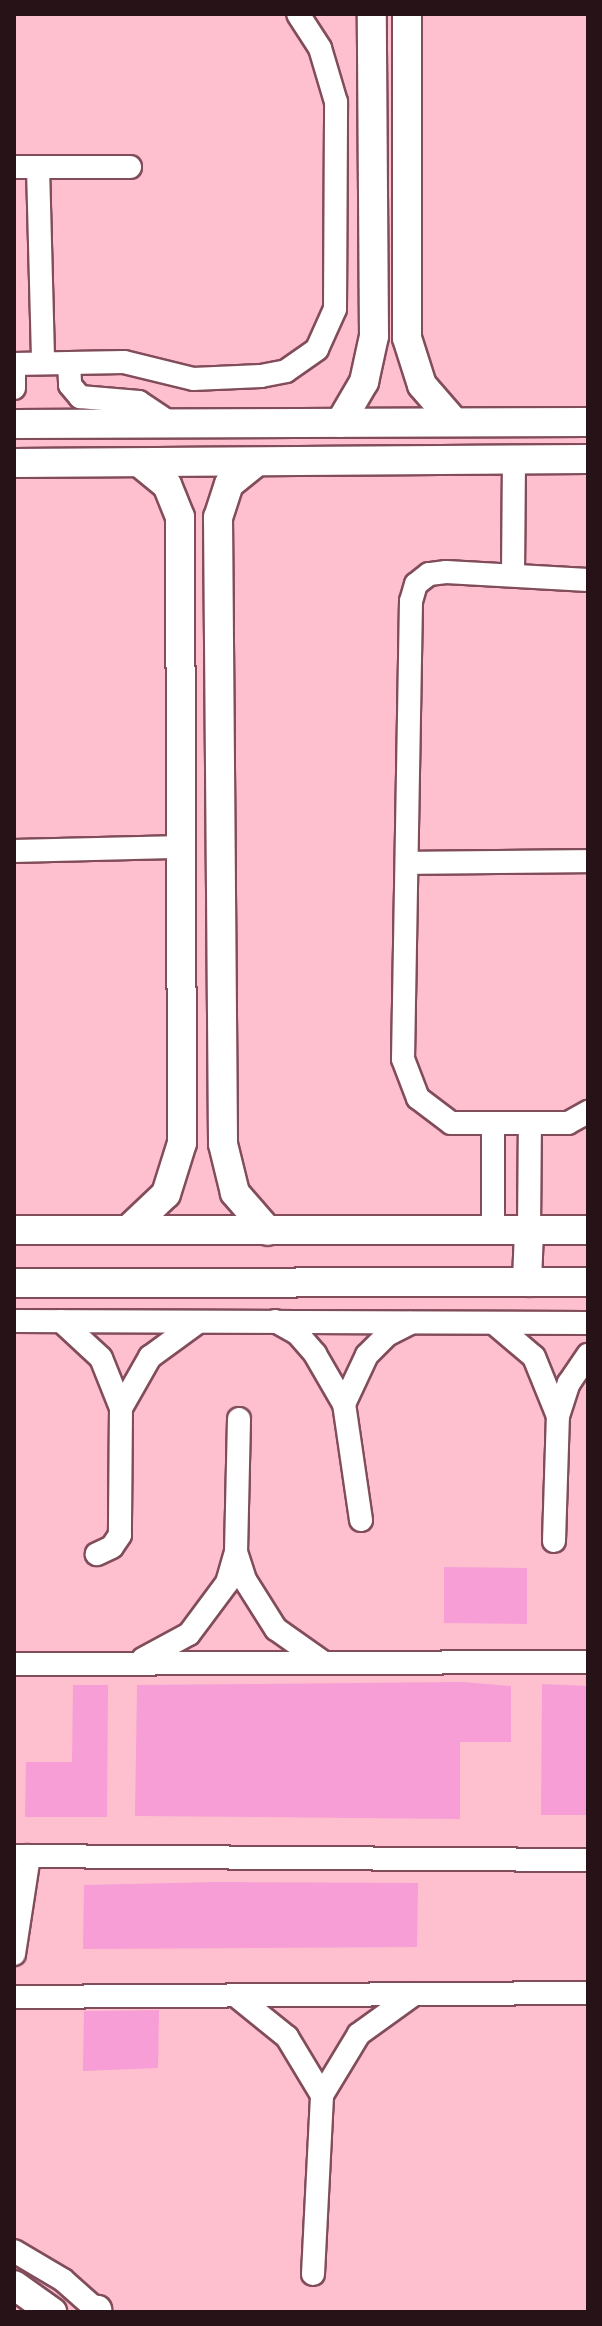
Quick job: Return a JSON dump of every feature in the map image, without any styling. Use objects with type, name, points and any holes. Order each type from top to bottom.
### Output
[{"type":"street","points":[[14,388],[14,364],[135,363],[193,379],[261,376],[298,365],[324,340],[335,309],[336,102],[323,56],[298,14]]},
{"type":"street","points":[[340,423],[364,382],[374,336],[372,14]]},
{"type":"street","points":[[407,14],[407,338],[422,385],[454,422]]},
{"type":"street","points":[[14,167],[130,167]]},
{"type":"street","points":[[38,167],[43,363]]},
{"type":"street","points":[[69,363],[70,385],[80,397],[139,402],[170,423]]},
{"type":"street","points":[[14,424],[588,422]]},
{"type":"street","points":[[14,463],[588,459]]},
{"type":"street","points":[[513,574],[514,461]]},
{"type":"street","points":[[128,1230],[166,1194],[182,1143],[180,517],[167,485],[140,463]]},
{"type":"street","points":[[255,463],[229,484],[218,517],[223,1144],[235,1193],[268,1231]]},
{"type":"street","points":[[588,580],[446,572],[429,574],[416,584],[411,601],[403,1059],[408,1080],[418,1098],[451,1123],[568,1123],[588,1112]]},
{"type":"street","points":[[14,851],[182,847]]},
{"type":"street","points":[[407,863],[588,861]]},
{"type":"street","points":[[493,1123],[493,1230]]},
{"type":"street","points":[[527,1282],[530,1123]]},
{"type":"street","points":[[14,1230],[588,1230]]},
{"type":"street","points":[[14,1283],[588,1282]]},
{"type":"street","points":[[273,1319],[297,1333],[315,1354],[344,1404],[361,1520]]},
{"type":"street","points":[[14,1321],[273,1319],[588,1323]]},
{"type":"street","points":[[61,1321],[101,1358],[121,1408],[120,1535],[112,1547],[97,1554]]},
{"type":"street","points":[[121,1408],[150,1357],[199,1321]]},
{"type":"street","points":[[344,1404],[367,1355],[387,1335],[412,1322]]},
{"type":"street","points":[[494,1323],[534,1357],[558,1416]]},
{"type":"street","points":[[554,1541],[558,1416],[569,1383],[588,1355]]},
{"type":"street","points":[[132,1664],[171,1646],[211,1611],[236,1552],[239,1419]]},
{"type":"street","points":[[236,1552],[252,1593],[276,1629],[324,1663]]},
{"type":"street","points":[[14,1664],[588,1662]]},
{"type":"street","points":[[14,1954],[21,1856],[588,1860]]},
{"type":"street","points":[[564,1993],[588,2009]]},
{"type":"street","points":[[14,1997],[588,1993]]},
{"type":"street","points":[[313,2274],[322,2095],[359,2034],[414,1994]]},
{"type":"street","points":[[235,1995],[287,2037],[322,2095]]},
{"type":"street","points":[[14,2251],[63,2280],[97,2311]]},
{"type":"street","points":[[14,2285],[52,2312]]},
{"type":"building","points":[[444,1567],[527,1568],[527,1624],[444,1623]]},
{"type":"building","points":[[462,1682],[511,1686],[511,1742],[460,1742],[460,1819],[135,1816],[137,1685]]},
{"type":"building","points":[[542,1684],[588,1686],[588,1815],[541,1815]]},
{"type":"building","points":[[73,1685],[108,1685],[107,1817],[25,1817],[26,1762],[72,1762]]},
{"type":"building","points":[[418,1883],[417,1947],[83,1949],[84,1885]]},
{"type":"building","points":[[159,2010],[158,2068],[83,2071],[84,2011]]}]
